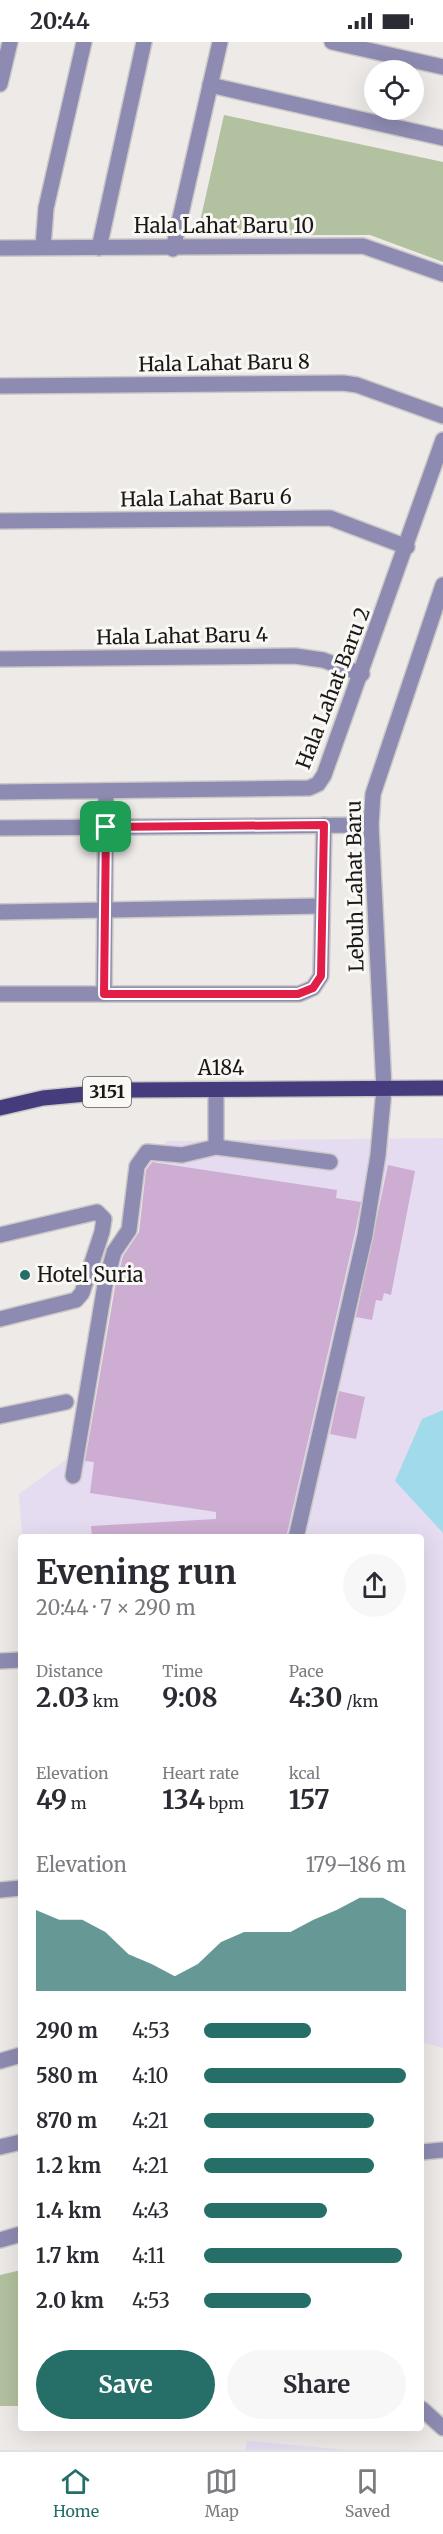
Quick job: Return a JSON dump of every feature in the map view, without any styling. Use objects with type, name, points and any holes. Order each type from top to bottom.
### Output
[{"type":"main road","name":"A184","points":[[0,1108],[43,1098],[88,1093],[443,1088]]},
{"type":"street","points":[[0,84],[10,42]]},
{"type":"street","points":[[43,247],[46,208],[84,42]]},
{"type":"street","points":[[99,248],[144,42]]},
{"type":"street","points":[[173,249],[220,42]]},
{"type":"street","points":[[332,42],[443,67]]},
{"type":"street","points":[[210,85],[443,138]]},
{"type":"street","name":"Hala Lahat Baru 10","points":[[0,248],[173,249],[363,246],[443,274]]},
{"type":"street","name":"Hala Lahat Baru 8","points":[[0,386],[343,383],[357,385],[443,416]]},
{"type":"street","name":"Hala Lahat Baru 2","points":[[0,792],[309,788],[318,784],[324,775],[362,674],[443,440]]},
{"type":"street","name":"Hala Lahat Baru 6","points":[[0,521],[330,518],[407,547]]},
{"type":"street","name":"Lebuh Lahat Baru","points":[[297,1534],[365,1234],[378,1155],[384,1089],[371,825],[373,794],[443,585]]},
{"type":"street","name":"Hala Lahat Baru 4","points":[[0,659],[310,657],[362,674]]},
{"type":"street","points":[[104,994],[106,791]]},
{"type":"street","points":[[0,994],[298,994],[313,988],[321,976],[324,825]]},
{"type":"street","points":[[0,828],[371,825]]},
{"type":"street","points":[[0,912],[322,906]]},
{"type":"street","points":[[216,1090],[216,1147]]},
{"type":"street","points":[[73,1476],[105,1285],[114,1252],[129,1230],[137,1166],[147,1152],[182,1155],[216,1147],[330,1162]]},
{"type":"street","points":[[0,1235],[97,1212],[104,1219],[82,1293],[76,1300],[0,1319]]},
{"type":"street","points":[[0,1416],[66,1402]]},
{"type":"street","points":[[0,1661],[18,1660]]},
{"type":"street","points":[[0,1890],[18,1888]]},
{"type":"street","points":[[0,2061],[18,2056]]},
{"type":"street","points":[[0,2147],[18,2143]]},
{"type":"street","points":[[424,2152],[443,2150]]},
{"type":"street","points":[[0,2240],[18,2235]]},
{"type":"street","points":[[424,2411],[443,2428]]},
{"type":"shaded area","points":[[443,1138],[443,2048],[424,2043],[424,1534],[22,1534],[19,1494],[101,1434],[166,1141]]},
{"type":"shaded area","points":[[247,2441],[348,2450],[245,2450]]},
{"type":"green space","points":[[224,115],[443,162],[443,262],[370,235],[197,235]]},
{"type":"green space","points":[[18,2271],[18,2406],[0,2406],[0,2275]]},
{"type":"water","points":[[443,1410],[443,1533],[395,1481],[422,1419]]},
{"type":"building","points":[[152,1162],[337,1190],[336,1198],[361,1202],[287,1534],[92,1534],[91,1526],[216,1519],[216,1512],[90,1493],[94,1462],[85,1461],[115,1287],[123,1256],[139,1232],[146,1170]]},
{"type":"building","points":[[388,1165],[415,1171],[391,1295],[384,1293],[382,1301],[376,1300],[372,1320],[356,1317]]},
{"type":"building","points":[[339,1391],[365,1397],[356,1439],[330,1434]]},
{"type":"place","name":"Hotel Suria","points":[[25,1275]]},
{"type":"route","points":[[324,825],[321,976],[313,988],[298,994],[104,994],[106,827],[324,825]]}]
